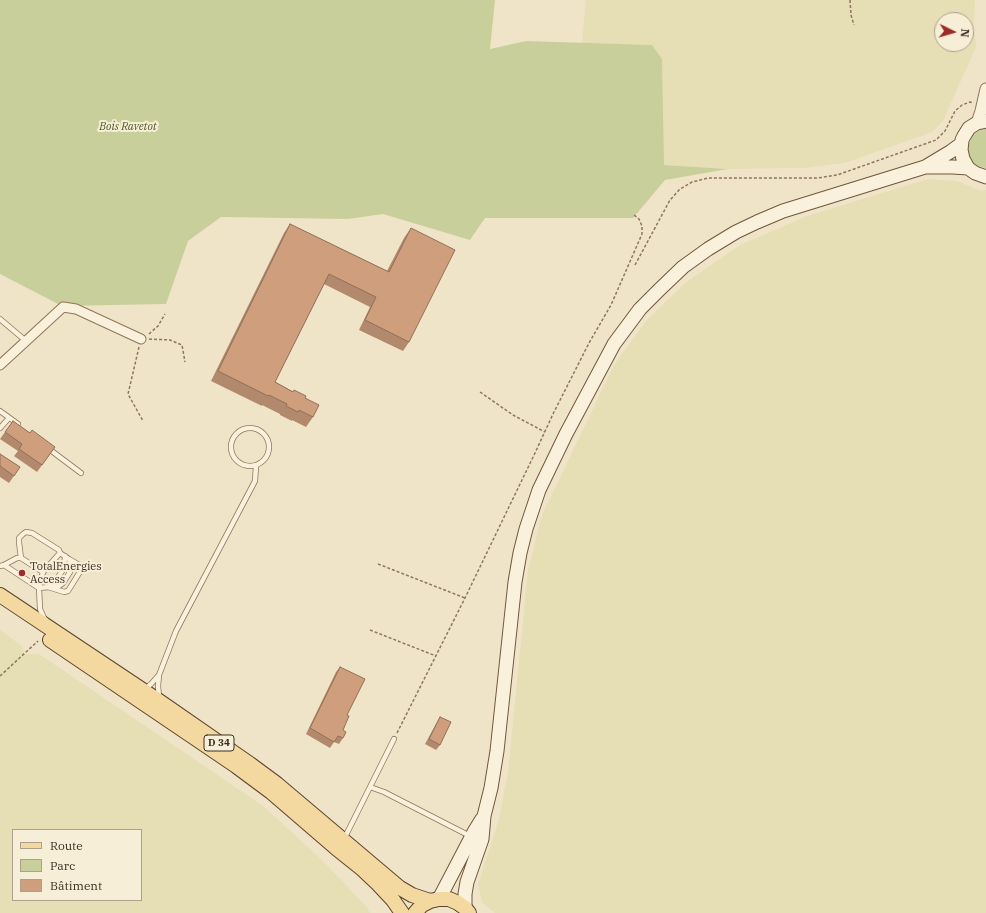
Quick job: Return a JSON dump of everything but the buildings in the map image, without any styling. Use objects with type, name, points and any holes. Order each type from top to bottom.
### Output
[{"type":"main road","points":[[982,122],[973,125],[966,132],[961,144],[961,150],[963,159],[968,168],[975,173],[986,177]]},
{"type":"main road","points":[[467,911],[465,894],[467,882],[482,839],[484,816],[491,788],[497,751],[515,582],[526,529],[539,490],[566,434],[614,344],[640,309],[683,267],[708,249],[736,232],[783,210],[925,167],[961,144]]},
{"type":"main road","points":[[925,167],[968,168]]},
{"type":"main road","name":"D 34","points":[[0,594],[144,690],[250,764],[277,784],[400,888],[412,894],[435,900]]},
{"type":"main road","name":"D 34","points":[[0,606],[229,761],[271,792],[378,884],[393,900],[402,913]]},
{"type":"main road","points":[[435,900],[484,816]]},
{"type":"main road","points":[[415,913],[422,905],[435,900],[449,899],[458,903],[467,911]]},
{"type":"street","points":[[982,122],[983,103],[986,89]]},
{"type":"street","points":[[0,365],[63,307],[76,309],[141,339]]},
{"type":"lane","points":[[0,319],[26,341]]},
{"type":"lane","points":[[0,411],[21,427]]},
{"type":"lane","points":[[0,428],[9,418]]},
{"type":"lane","points":[[254,428],[265,435],[268,440],[269,452],[262,463],[256,466],[243,466],[237,462],[230,451],[232,438],[242,429],[254,428]]},
{"type":"lane","points":[[45,446],[81,474]]},
{"type":"lane","points":[[159,701],[159,675],[176,632],[255,481],[256,466]]},
{"type":"lane","points":[[21,558],[19,538],[26,532],[32,532],[80,566],[81,570],[68,591],[64,592],[48,587]]},
{"type":"lane","points":[[60,553],[43,572],[39,588],[40,609],[44,618],[86,647],[116,672]]},
{"type":"lane","points":[[2,566],[17,558],[21,558],[43,572]]},
{"type":"lane","points":[[2,566],[39,588],[59,586],[63,583],[70,572],[71,567],[67,558]]},
{"type":"lane","points":[[48,587],[57,579],[64,568],[67,558]]},
{"type":"lane","points":[[144,690],[159,675]]},
{"type":"lane","points":[[344,840],[394,739]]},
{"type":"lane","points":[[370,787],[384,792],[472,837]]},
{"type":"path","points":[[850,0],[851,15],[854,25]]},
{"type":"path","points":[[635,265],[670,200],[680,189],[692,182],[708,178],[818,178],[837,175],[936,140],[945,131],[955,111],[962,105],[970,102],[983,103]]},
{"type":"path","points":[[394,739],[465,598],[546,432],[553,414],[589,343],[611,305],[642,234],[642,226],[639,219],[634,215]]},
{"type":"path","points":[[143,421],[128,394],[141,339],[151,333],[158,326],[165,314]]},
{"type":"path","points":[[141,339],[170,340],[182,345],[185,362]]},
{"type":"path","points":[[480,392],[513,415],[546,432]]},
{"type":"path","points":[[378,564],[465,598]]},
{"type":"path","points":[[370,630],[436,656]]},
{"type":"path","points":[[0,676],[44,636]]},
{"type":"shaded area","points":[[586,0],[975,0],[974,26],[974,12],[934,12],[934,52],[974,52],[943,121],[932,132],[845,163],[803,168],[728,169],[663,165],[662,59],[651,45],[582,43]]},
{"type":"shaded area","points":[[974,26],[976,47],[974,51]]},
{"type":"shaded area","points":[[928,179],[957,181],[981,191],[986,190],[986,913],[495,913],[482,902],[478,884],[498,823],[508,773],[528,570],[542,515],[614,365],[646,321],[685,283],[740,245],[807,216]]},
{"type":"shaded area","points":[[0,630],[22,646],[24,654],[39,654],[262,805],[320,858],[366,906],[370,913],[0,913]]},
{"type":"green space","name":"Bois Ravetot","points":[[0,0],[495,0],[490,49],[526,41],[652,45],[662,59],[664,165],[728,169],[665,180],[633,218],[485,218],[470,240],[383,214],[348,219],[221,217],[188,241],[166,304],[62,306],[0,274]]},
{"type":"green space","points":[[986,128],[986,168],[977,166],[973,162],[968,151],[968,145],[973,135]]},
{"type":"place","name":"TotalEnergies Access","points":[[22,573]]}]
